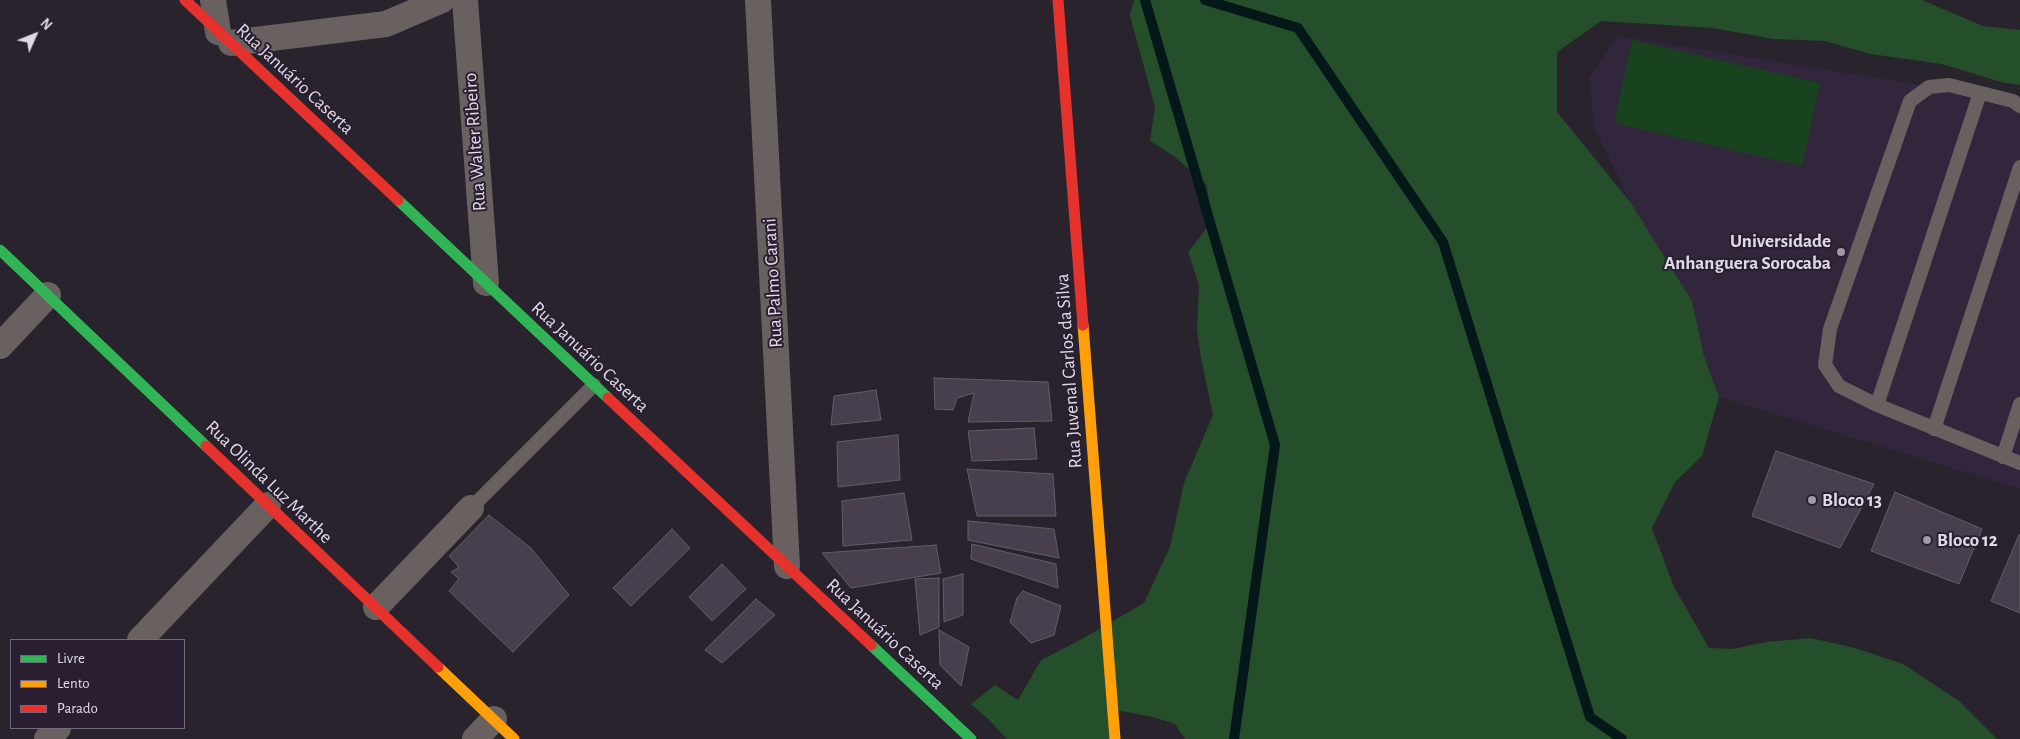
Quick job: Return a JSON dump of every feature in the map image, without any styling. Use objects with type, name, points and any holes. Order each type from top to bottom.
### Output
[{"type":"street","name":"Rua Januário Caserta","points":[[185,0],[970,739]]},
{"type":"street","points":[[214,0],[225,37],[386,24],[442,0]]},
{"type":"street","name":"Rua Walter Ribeiro","points":[[465,0],[486,283]]},
{"type":"street","name":"Rua Palmo Carani","points":[[758,0],[787,566]]},
{"type":"street","name":"Rua Juvenal Carlos da Silva","points":[[1058,0],[1115,739]]},
{"type":"street","name":"Rua Olinda Luz Marthe","points":[[0,250],[514,739]]},
{"type":"street","points":[[0,346],[48,295]]},
{"type":"street","points":[[141,639],[268,505]]},
{"type":"street","points":[[376,608],[471,508]]},
{"type":"street","points":[[475,739],[494,719]]},
{"type":"street","points":[[47,739],[57,729]]},
{"type":"lane","points":[[2020,106],[2013,101],[1949,85],[1929,87],[1910,102],[1830,329],[1825,365],[1839,386],[1877,405],[2020,463]]},
{"type":"lane","points":[[1877,405],[1980,93]]},
{"type":"lane","points":[[1934,429],[2020,167]]},
{"type":"lane","points":[[471,508],[594,384]]},
{"type":"lane","points":[[2004,457],[2020,404]]},
{"type":"shaded area","name":"Universidade Anhanguera Sorocaba","points":[[1618,36],[2020,101],[2020,489],[1719,397],[1704,356],[1692,301],[1631,203],[1594,128],[1589,78]]},
{"type":"green space","points":[[1134,0],[1922,0],[1983,26],[2020,30],[2020,85],[2001,82],[1942,64],[1870,54],[1825,41],[1774,39],[1713,28],[1601,21],[1557,52],[1557,112],[1631,203],[1692,301],[1704,356],[1719,397],[1702,456],[1675,482],[1652,528],[1674,587],[1709,648],[1732,649],[1766,642],[1811,638],[1855,648],[1903,664],[1959,701],[1997,739],[1185,739],[1175,724],[1153,717],[1110,709],[1110,739],[1007,739],[971,704],[995,685],[1018,700],[1041,660],[1144,603],[1170,547],[1184,483],[1213,415],[1197,330],[1199,285],[1188,252],[1213,220],[1206,184],[1174,156],[1150,141],[1155,107],[1130,16]]},
{"type":"green space","points":[[1632,40],[1820,83],[1802,166],[1614,123]]},
{"type":"building","points":[[934,378],[1048,382],[1052,421],[968,422],[974,393],[957,398],[953,410],[935,409]]},
{"type":"building","points":[[876,390],[881,420],[831,425],[834,396]]},
{"type":"building","points":[[1034,428],[1037,459],[972,461],[968,431]]},
{"type":"building","points":[[898,435],[900,480],[838,487],[837,442]]},
{"type":"building","name":"Bloco 13","points":[[1776,451],[1874,484],[1840,548],[1752,516]]},
{"type":"building","points":[[967,469],[1053,474],[1056,516],[977,516]]},
{"type":"building","name":"Bloco 12","points":[[1895,492],[1982,529],[1959,584],[1871,551]]},
{"type":"building","points":[[904,493],[912,540],[843,546],[842,501]]},
{"type":"building","points":[[489,515],[531,548],[569,595],[513,652],[449,591],[459,579],[451,572],[459,567],[449,556]]},
{"type":"building","points":[[968,521],[1054,529],[1059,558],[968,540]]},
{"type":"building","points":[[672,529],[690,548],[631,606],[613,588]]},
{"type":"building","points":[[2020,535],[2020,613],[1991,601]]},
{"type":"building","points":[[972,544],[1056,564],[1058,588],[971,559]]},
{"type":"building","points":[[936,545],[941,573],[851,588],[822,553]]},
{"type":"building","points":[[722,564],[746,589],[712,621],[689,597]]},
{"type":"building","points":[[963,574],[963,615],[944,622],[943,579]]},
{"type":"building","points":[[939,578],[939,627],[920,635],[915,579]]},
{"type":"building","points":[[1023,591],[1061,606],[1054,635],[1031,643],[1010,622],[1017,598]]},
{"type":"building","points":[[756,599],[775,615],[722,663],[705,650]]},
{"type":"building","points":[[939,630],[969,647],[961,686],[940,665]]},
{"type":"waterway","points":[[1145,0],[1275,445],[1234,739]]},
{"type":"waterway","points":[[1205,0],[1298,28],[1443,242],[1590,717],[1622,739]]},
{"type":"traffic: fast","points":[[398,200],[608,398]]},
{"type":"traffic: fast","points":[[0,250],[206,446]]},
{"type":"traffic: fast","points":[[871,645],[971,739]]},
{"type":"traffic: slow","points":[[1083,325],[1115,739]]},
{"type":"traffic: slow","points":[[438,667],[514,739]]},
{"type":"traffic: jam","points":[[185,0],[398,200]]},
{"type":"traffic: jam","points":[[1058,0],[1083,325]]},
{"type":"traffic: jam","points":[[608,398],[871,645]]},
{"type":"traffic: jam","points":[[206,446],[438,667]]},
{"type":"place","name":"Universidade Anhanguera Sorocaba","points":[[1841,252]]},
{"type":"place","name":"Bloco 13","points":[[1812,500]]},
{"type":"place","name":"Bloco 12","points":[[1927,540]]}]
